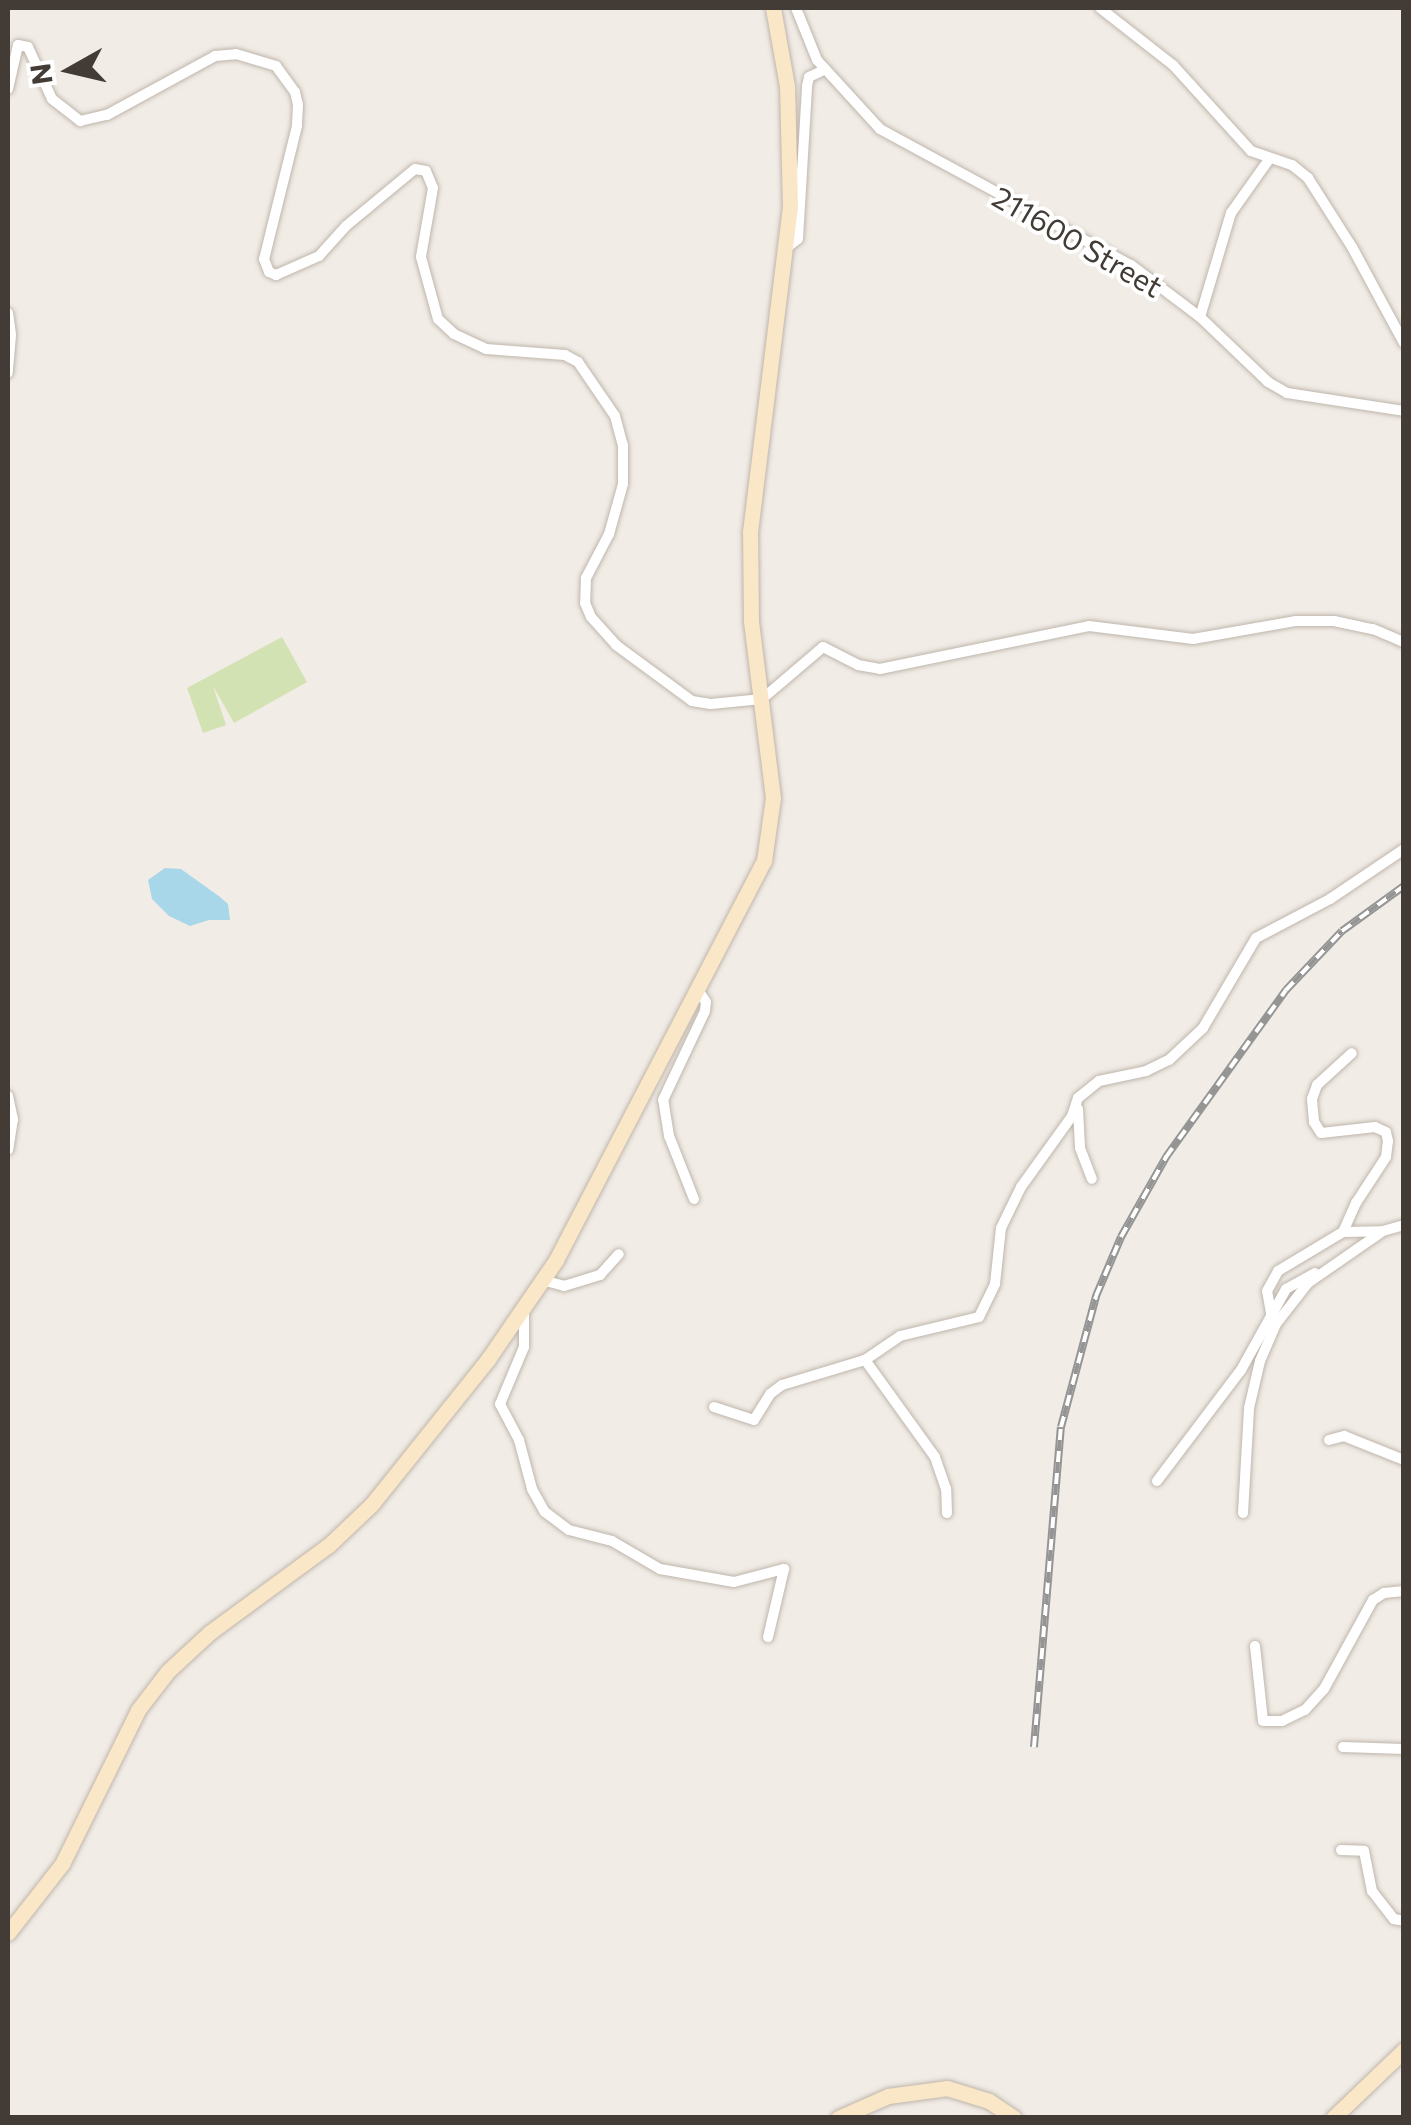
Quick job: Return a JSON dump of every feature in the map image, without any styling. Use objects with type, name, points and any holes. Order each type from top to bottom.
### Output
[{"type":"street","points":[[8,1933],[62,1864],[146,1698],[189,1649],[329,1545],[372,1504],[524,1306],[542,1280],[754,886],[768,847],[772,798],[751,621],[750,532],[786,249],[790,122],[773,8]]},
{"type":"street","name":"211600 Street","points":[[796,8],[824,70],[880,128],[1130,264],[1200,316],[1268,382],[1287,393],[1398,410]]},
{"type":"street","points":[[1100,8],[1174,65],[1252,150],[1292,165],[1308,178],[1352,247],[1404,343]]},
{"type":"street","points":[[8,90],[13,54],[23,44],[52,99],[80,121],[107,115],[215,56],[236,54],[276,66],[295,92],[298,105],[297,126],[264,259],[268,272],[276,275],[320,256],[346,226],[415,169],[426,171],[433,188],[421,257],[438,319],[454,334],[486,349],[565,355],[578,362],[620,429],[623,484],[609,534],[586,578],[585,603],[591,617],[616,645],[692,701],[711,704],[762,699],[823,646],[858,665],[880,669],[1089,626],[1193,639],[1296,621],[1334,622],[1373,629],[1404,642]]},
{"type":"street","points":[[786,249],[798,239],[807,86],[809,77],[824,70]]},
{"type":"street","points":[[1200,316],[1231,214],[1270,158]]},
{"type":"street","points":[[8,313],[12,335],[8,373]]},
{"type":"street","points":[[1398,410],[1404,399]]},
{"type":"street","points":[[714,1408],[754,1420],[770,1394],[782,1386],[865,1360],[900,1336],[958,1326],[984,1312],[995,1284],[1002,1228],[1021,1186],[1072,1116],[1078,1098],[1099,1081],[1146,1071],[1178,1053],[1204,1028],[1256,938],[1330,898],[1404,849]]},
{"type":"street","points":[[694,1199],[669,1136],[663,1100],[705,1011],[706,1002],[698,990]]},
{"type":"street","points":[[1343,1232],[1356,1203],[1386,1157],[1388,1141],[1386,1132],[1375,1127],[1321,1132],[1314,1122],[1317,1085],[1352,1053]]},
{"type":"street","points":[[8,1096],[13,1119],[8,1150]]},
{"type":"street","points":[[1078,1098],[1078,1138],[1092,1179]]},
{"type":"street","points":[[1271,1312],[1266,1296],[1274,1275],[1343,1232],[1382,1231],[1404,1225]]},
{"type":"street","points":[[1243,1513],[1249,1408],[1260,1362],[1292,1299],[1382,1231]]},
{"type":"street","points":[[542,1280],[564,1286],[600,1275],[620,1254]]},
{"type":"street","points":[[1156,1481],[1240,1370],[1271,1312],[1293,1283],[1326,1270]]},
{"type":"street","points":[[524,1306],[524,1347],[500,1404],[519,1440],[532,1489],[544,1512],[570,1530],[612,1541],[660,1570],[740,1582],[784,1569],[768,1637]]},
{"type":"street","points":[[865,1360],[936,1457],[946,1489],[948,1513]]},
{"type":"street","points":[[1329,1440],[1344,1436],[1404,1460]]},
{"type":"street","points":[[1255,1646],[1263,1721],[1282,1722],[1305,1710],[1324,1689],[1373,1600],[1384,1593],[1404,1591]]},
{"type":"street","points":[[1343,1747],[1404,1748]]},
{"type":"street","points":[[1341,1850],[1364,1851],[1372,1890],[1394,1919],[1404,1921]]},
{"type":"street","points":[[1333,2118],[1404,2050]]},
{"type":"street","points":[[838,2118],[888,2096],[947,2088],[988,2100],[1014,2118]]},
{"type":"green space","points":[[282,637],[307,682],[234,723],[213,686],[226,725],[203,733],[187,688]]},
{"type":"water","points":[[165,868],[181,869],[220,897],[228,904],[230,920],[209,920],[190,926],[169,916],[152,899],[148,880]]},
{"type":"railway","points":[[1034,1747],[1061,1427],[1096,1296],[1121,1237],[1166,1157],[1286,990],[1342,931],[1404,886]]}]
